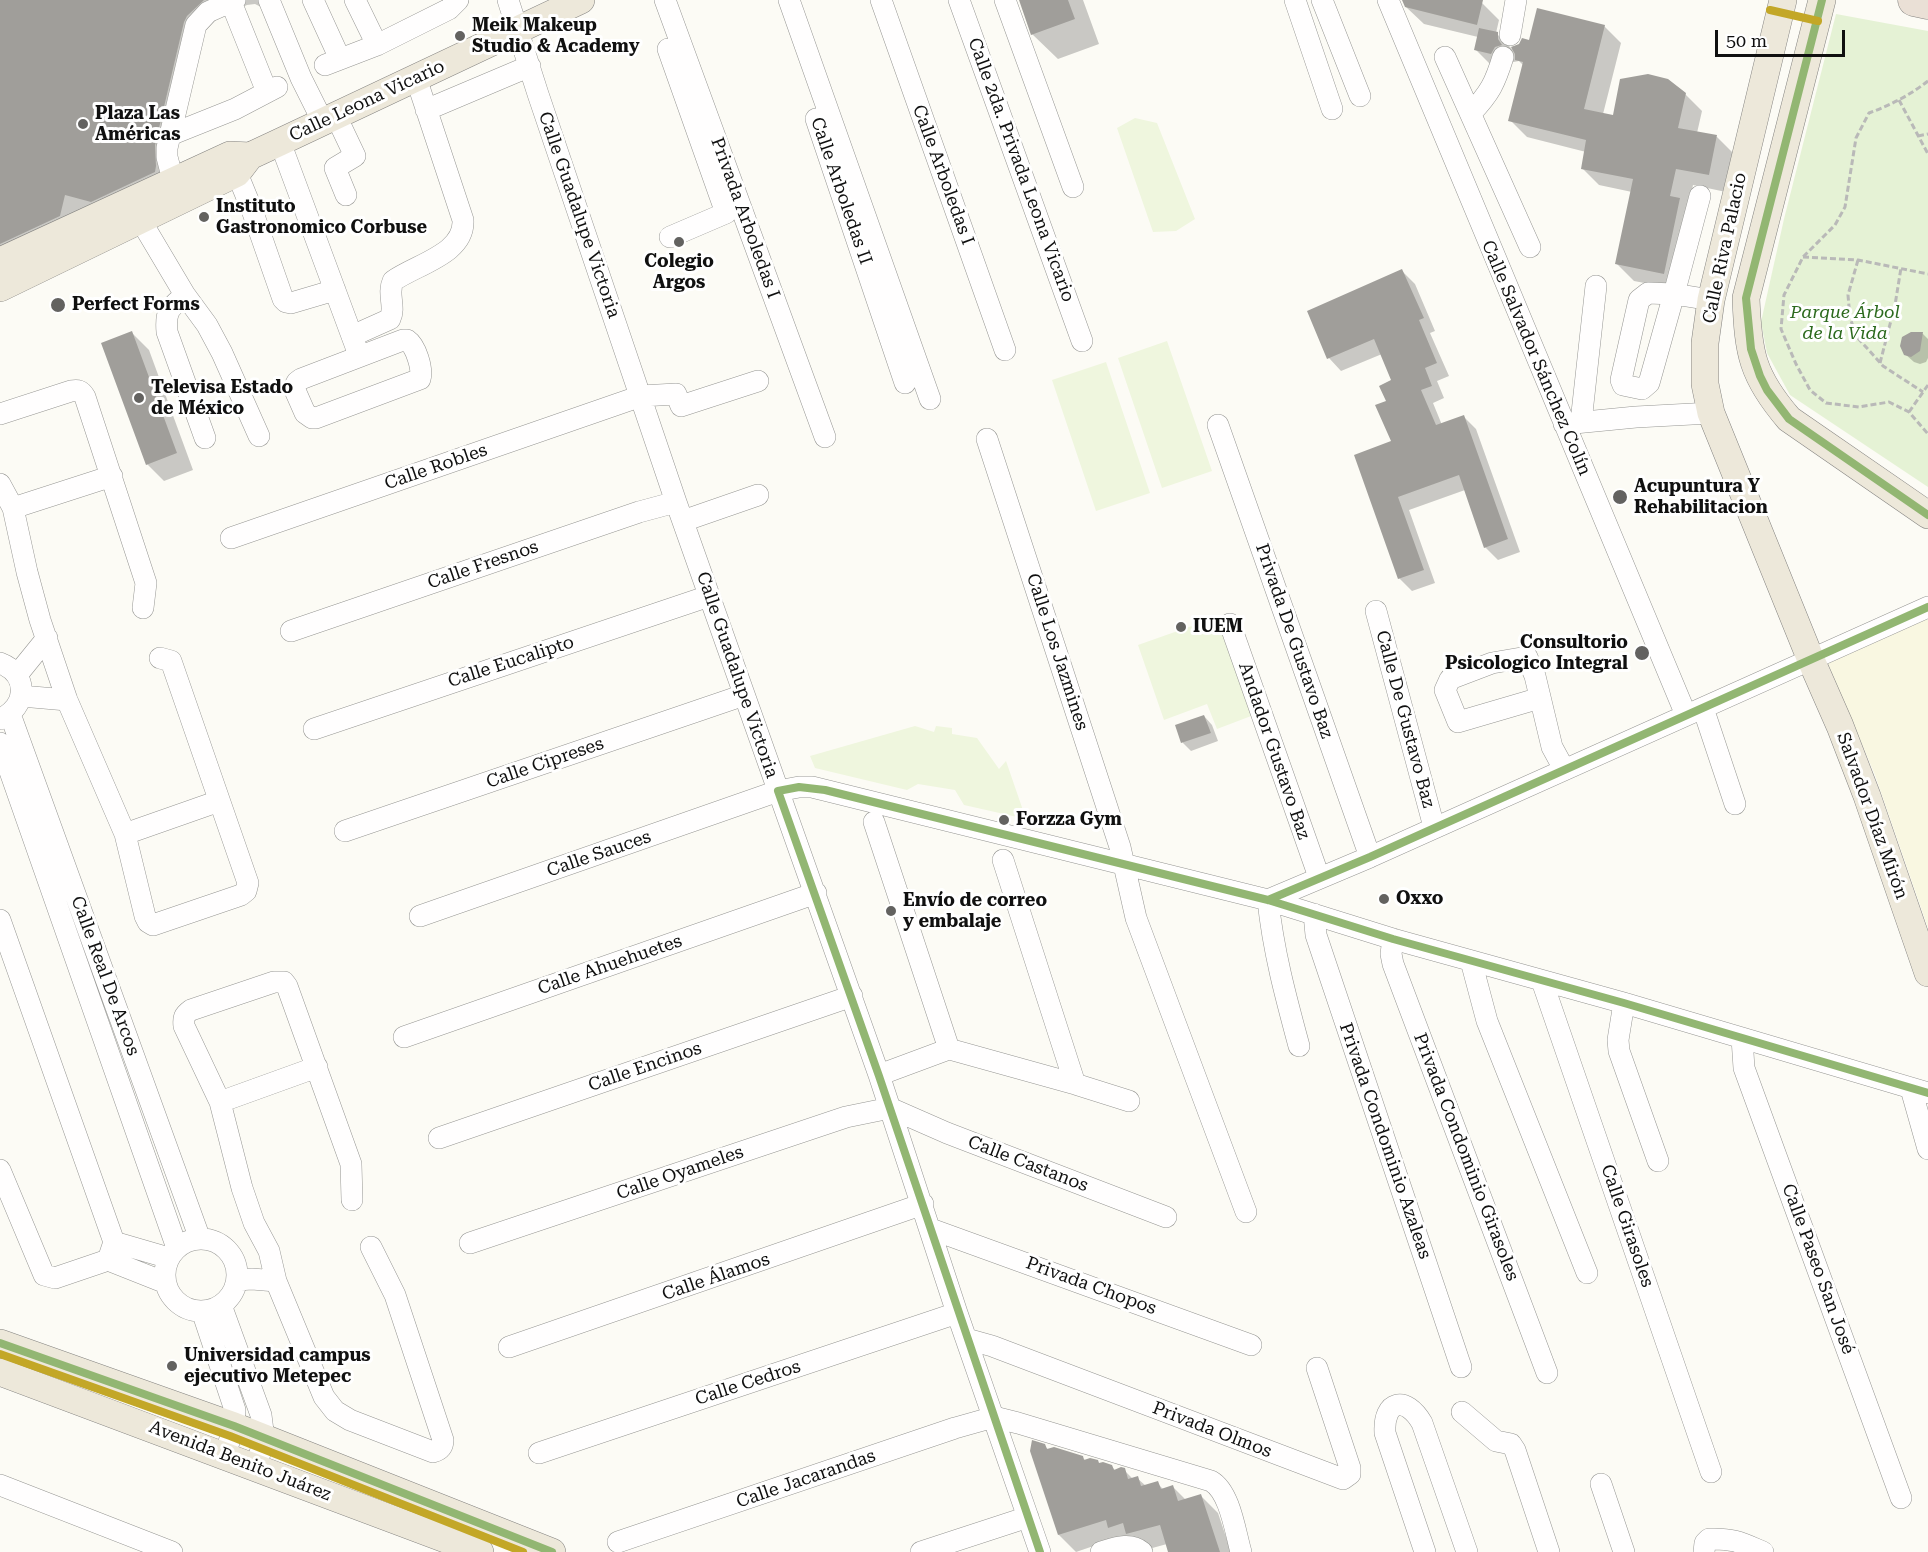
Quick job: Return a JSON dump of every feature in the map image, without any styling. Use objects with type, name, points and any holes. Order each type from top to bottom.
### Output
[{"type":"highway","points":[[1914,0],[1928,3]]},
{"type":"main road","points":[[1779,1],[1821,6],[1746,298],[1748,340],[1762,383],[1771,398],[1789,419],[1928,515]]},
{"type":"main road","name":"Calle Riva Palacio","points":[[1779,1],[1711,300],[1705,343],[1705,384],[1711,413],[1810,660]]},
{"type":"main road","name":"Calle Leona Vicario","points":[[0,288],[141,221],[239,161],[570,3]]},
{"type":"main road","name":"Calle Leona Vicario","points":[[0,261],[173,180],[239,161]]},
{"type":"main road","name":"Salvador Díaz Mirón","points":[[1810,660],[1840,726],[1863,786],[1928,973]]},
{"type":"main road","name":"Avenida Benito Juárez","points":[[0,1343],[234,1426],[552,1552]]},
{"type":"main road","name":"Avenida Benito Juárez","points":[[0,1372],[480,1552]]},
{"type":"street","points":[[269,0],[301,78],[355,156],[335,168],[346,195]]},
{"type":"street","points":[[313,0],[332,62],[377,45],[449,9],[458,1]]},
{"type":"street","points":[[355,0],[377,45]]},
{"type":"street","name":"Calle Guadalupe Victoria","points":[[508,0],[709,596],[852,996],[923,1204],[957,1313],[1040,1552]]},
{"type":"street","points":[[651,0],[726,213],[670,237]]},
{"type":"street","name":"Privada Arboledas I","points":[[665,0],[825,436]]},
{"type":"street","name":"Calle Arboledas II","points":[[776,0],[905,383]]},
{"type":"street","points":[[789,0],[930,399]]},
{"type":"street","name":"Calle Arboledas I","points":[[881,0],[1005,350]]},
{"type":"street","name":"Calle 2da. Privada Leona Vicario","points":[[959,0],[1082,341]]},
{"type":"street","points":[[1005,0],[1073,187]]},
{"type":"street","points":[[1295,0],[1332,110]]},
{"type":"street","points":[[1323,0],[1360,96]]},
{"type":"street","name":"Calle Salvador Sánchez Colín","points":[[1388,0],[1735,804]]},
{"type":"street","points":[[1510,35],[1516,0]]},
{"type":"street","points":[[170,135],[272,90],[233,1],[208,12],[196,25],[170,135],[167,157],[173,180]]},
{"type":"street","points":[[1445,57],[1530,248]]},
{"type":"street","points":[[1471,113],[1488,96],[1503,57]]},
{"type":"street","points":[[426,110],[530,66]]},
{"type":"street","points":[[352,336],[390,319],[393,311],[390,291],[393,281],[452,247],[463,231],[463,220],[416,78]]},
{"type":"street","points":[[280,142],[360,356]]},
{"type":"street","points":[[239,161],[283,299],[291,303],[335,290]]},
{"type":"street","points":[[1700,196],[1674,294],[1711,300]]},
{"type":"street","points":[[141,221],[222,353],[259,436]]},
{"type":"street","points":[[1596,286],[1572,423],[1711,413]]},
{"type":"street","points":[[185,295],[168,310],[167,332],[205,438]]},
{"type":"street","points":[[407,340],[412,344],[422,376],[416,383],[316,418],[308,416],[294,388],[297,382],[360,356],[407,340]]},
{"type":"street","name":"Calle Robles","points":[[231,538],[641,396],[676,394],[681,406],[758,381]]},
{"type":"street","points":[[0,414],[71,391],[81,391],[112,476],[146,583],[143,608]]},
{"type":"street","name":"Privada De Gustavo Baz","points":[[1218,425],[1370,856]]},
{"type":"street","name":"Calle Los Jazmines","points":[[987,439],[1126,865],[1136,918],[1246,1212]]},
{"type":"street","points":[[13,508],[112,476]]},
{"type":"street","points":[[0,484],[13,508],[27,572],[68,700],[125,834],[145,916],[153,925],[241,895],[246,891],[248,883],[171,661],[160,658]]},
{"type":"street","name":"Calle Fresnos","points":[[291,631],[628,516],[680,511],[759,495]]},
{"type":"street","name":"Calle Eucalipto","points":[[314,729],[709,596]]},
{"type":"street","points":[[1299,1046],[1285,994],[1268,900],[1928,607]]},
{"type":"street","name":"Calle De Gustavo Baz","points":[[1376,611],[1434,827]]},
{"type":"street","name":"Andador Gustavo Baz","points":[[1230,624],[1319,877]]},
{"type":"street","points":[[8,669],[47,638]]},
{"type":"street","name":"Calle Real De Arcos","points":[[8,669],[21,689],[10,709],[200,1239]]},
{"type":"street","name":"Calle Cipreses","points":[[345,831],[744,695]]},
{"type":"street","points":[[1540,698],[1552,747],[1564,769]]},
{"type":"street","points":[[10,709],[68,700]]},
{"type":"street","name":"Calle Real De Arcos","points":[[0,743],[173,1253]]},
{"type":"street","name":"Calle Sauces","points":[[420,916],[778,791],[800,787],[825,790],[1268,900],[1393,939],[1624,1003],[1920,1091]]},
{"type":"street","points":[[125,834],[219,801]]},
{"type":"street","points":[[874,822],[949,1049]]},
{"type":"street","points":[[1003,860],[1076,1084]]},
{"type":"street","name":"Calle Ahuehuetes","points":[[404,1037],[816,893]]},
{"type":"street","name":"Privada Condominio Azaleas","points":[[1314,914],[1316,935],[1461,1368]]},
{"type":"street","points":[[0,920],[111,1251],[166,1282]]},
{"type":"street","name":"Privada Condominio Girasoles","points":[[1393,939],[1391,954],[1394,964],[1547,1373]]},
{"type":"street","points":[[1471,961],[1487,1021],[1587,1274]]},
{"type":"street","name":"Calle Girasoles","points":[[1542,981],[1711,1472]]},
{"type":"street","points":[[352,1200],[351,1164],[284,982],[274,982],[185,1014],[184,1026],[220,1102],[242,1188],[254,1223],[269,1251],[276,1281],[324,1397],[335,1411],[350,1420],[433,1452],[438,1450],[443,1440],[394,1294],[371,1247]]},
{"type":"street","name":"Calle Encinos","points":[[439,1138],[852,996]]},
{"type":"street","points":[[1624,1003],[1618,1040],[1619,1051],[1658,1161]]},
{"type":"street","name":"Calle Paseo San José","points":[[1742,1038],[1744,1068],[1901,1498]]},
{"type":"street","points":[[879,1075],[949,1049],[1129,1101]]},
{"type":"street","points":[[220,1102],[317,1067]]},
{"type":"street","points":[[1920,1091],[1928,1149]]},
{"type":"street","name":"Calle Castanos","points":[[890,1108],[947,1133],[1166,1217]]},
{"type":"street","name":"Calle Oyameles","points":[[470,1243],[846,1117],[890,1108]]},
{"type":"street","points":[[0,1170],[44,1275],[55,1278],[111,1251],[173,1253]]},
{"type":"street","name":"Calle Álamos","points":[[509,1347],[923,1204]]},
{"type":"street","points":[[229,1251],[254,1223]]},
{"type":"street","name":"Privada Chopos","points":[[931,1229],[1251,1345]]},
{"type":"street","points":[[211,1240],[229,1251],[234,1260],[237,1280],[229,1298],[212,1308],[190,1309],[170,1294],[165,1270],[173,1253],[188,1241],[211,1240]]},
{"type":"street","points":[[237,1280],[276,1281]]},
{"type":"street","points":[[212,1308],[233,1403],[234,1426],[225,1455]]},
{"type":"street","points":[[212,1308],[261,1415],[264,1439],[256,1467]]},
{"type":"street","name":"Calle Cedros","points":[[539,1453],[957,1313]]},
{"type":"street","name":"Privada Olmos","points":[[967,1339],[992,1346],[1343,1479],[1350,1474],[1350,1468],[1317,1368]]},
{"type":"street","points":[[1425,1552],[1385,1433],[1384,1421],[1387,1412],[1402,1405],[1410,1406],[1422,1423],[1467,1552]]},
{"type":"street","points":[[1462,1412],[1496,1441],[1511,1444],[1515,1450],[1549,1552]]},
{"type":"street","points":[[994,1417],[1211,1481],[1225,1496],[1241,1552]]},
{"type":"street","name":"Calle Jacarandas","points":[[618,1542],[955,1428],[994,1417]]},
{"type":"street","points":[[1601,1484],[1624,1552]]},
{"type":"street","points":[[0,1485],[172,1552]]},
{"type":"street","points":[[921,1552],[1028,1517]]},
{"type":"street","points":[[1704,1552],[1708,1539],[1722,1538],[1763,1552]]},
{"type":"street","points":[[1101,1552],[1122,1547],[1134,1547],[1142,1552]]},
{"type":"path","points":[[1928,81],[1913,93],[1869,113],[1856,138],[1845,207],[1835,225],[1803,257],[1784,295],[1781,329],[1809,390],[1826,403],[1859,407],[1889,402],[1909,412],[1928,434]]},
{"type":"path","points":[[1899,100],[1928,154]]},
{"type":"path","points":[[1918,136],[1928,134]]},
{"type":"path","points":[[1803,257],[1858,260],[1928,274]]},
{"type":"path","points":[[1858,260],[1848,295],[1850,318],[1857,337],[1880,363],[1923,392]]},
{"type":"path","points":[[1880,363],[1895,306],[1901,268]]},
{"type":"path","points":[[1909,412],[1928,385]]},
{"type":"shaded area","points":[[1928,617],[1928,928],[1875,775],[1828,664],[1829,660]]},
{"type":"green space","name":"Parque Árbol de la Vida","points":[[1836,14],[1928,31],[1928,487],[1790,395],[1767,353],[1761,322],[1784,219]]},
{"type":"green space","points":[[1135,118],[1157,123],[1195,219],[1176,231],[1153,232],[1117,128]]},
{"type":"green space","points":[[1167,341],[1212,471],[1162,488],[1118,358]]},
{"type":"green space","points":[[1106,362],[1150,493],[1096,511],[1052,380]]},
{"type":"green space","points":[[1223,615],[1259,713],[1217,729],[1207,704],[1164,720],[1138,645]]},
{"type":"green space","points":[[915,726],[934,732],[936,726],[952,728],[952,734],[977,738],[999,769],[1006,761],[1026,819],[964,805],[955,790],[918,784],[907,790],[815,768],[810,756]]},
{"type":"building","name":"Plaza Las Américas","points":[[0,0],[204,0],[187,16],[184,22],[155,145],[155,172],[91,202],[65,195],[60,216],[0,244]]},
{"type":"building","points":[[1019,0],[1068,0],[1075,19],[1031,35]]},
{"type":"building","points":[[1402,0],[1483,0],[1477,25],[1405,7]]},
{"type":"building","points":[[1537,8],[1605,25],[1584,109],[1613,115],[1620,79],[1648,74],[1668,79],[1686,93],[1678,128],[1717,135],[1709,175],[1676,169],[1670,196],[1680,198],[1664,274],[1615,264],[1633,179],[1581,169],[1586,140],[1508,121],[1523,62],[1515,60],[1511,47],[1519,44],[1522,38],[1529,40]]},
{"type":"building","points":[[1479,28],[1498,32],[1498,39],[1502,45],[1495,47],[1491,54],[1474,50]]},
{"type":"building","points":[[1402,269],[1424,318],[1419,320],[1437,363],[1425,368],[1432,386],[1421,390],[1436,425],[1464,415],[1508,539],[1484,548],[1459,475],[1398,497],[1424,570],[1398,579],[1354,455],[1391,441],[1375,405],[1386,401],[1379,386],[1391,380],[1374,339],[1327,359],[1307,311]]},
{"type":"building","name":"Televisa Estado de México","points":[[132,331],[177,453],[146,465],[101,343]]},
{"type":"building","points":[[1911,332],[1923,332],[1920,351],[1911,357],[1904,355],[1900,346],[1902,337]]},
{"type":"building","points":[[1204,715],[1211,733],[1181,743],[1175,725]]},
{"type":"building","points":[[1032,1440],[1045,1444],[1047,1449],[1054,1447],[1083,1456],[1084,1460],[1090,1458],[1098,1460],[1099,1463],[1112,1465],[1114,1470],[1125,1468],[1128,1479],[1138,1476],[1141,1486],[1158,1481],[1161,1489],[1173,1485],[1178,1501],[1201,1494],[1220,1552],[1168,1552],[1160,1525],[1126,1534],[1123,1523],[1108,1528],[1106,1520],[1058,1535],[1030,1451]]},
{"type":"transit line","points":[[1822,0],[1746,298],[1751,349],[1767,390],[1789,419],[1928,515]]},
{"type":"transit line","points":[[1770,10],[1818,21]]},
{"type":"transit line","points":[[1268,900],[1370,857],[1928,607]]},
{"type":"transit line","points":[[778,791],[799,787],[825,790],[1268,900],[1393,939],[1624,1003],[1928,1093]]},
{"type":"transit line","points":[[778,791],[879,1076],[1040,1552]]},
{"type":"transit line","points":[[0,1343],[234,1426],[552,1552]]},
{"type":"transit line","points":[[0,1354],[230,1436],[523,1552]]},
{"type":"place","name":"Meik Makeup Studio & Academy","points":[[460,36]]},
{"type":"place","name":"Plaza Las Américas","points":[[83,124]]},
{"type":"place","name":"Instituto Gastronomico Corbuse","points":[[204,217]]},
{"type":"place","name":"Colegio Argos","points":[[679,242]]},
{"type":"place","name":"Perfect Forms","points":[[58,305]]},
{"type":"place","name":"Televisa Estado de México","points":[[139,398]]},
{"type":"place","name":"Acupuntura Y Rehabilitacion","points":[[1620,497]]},
{"type":"place","name":"IUEM","points":[[1181,627]]},
{"type":"place","name":"Consultorio Psicologico Integral","points":[[1642,653]]},
{"type":"place","name":"Forzza Gym","points":[[1004,820]]},
{"type":"place","name":"Oxxo","points":[[1384,899]]},
{"type":"place","name":"Envío de correo y embalaje","points":[[891,911]]},
{"type":"place","name":"Universidad campus ejecutivo Metepec","points":[[172,1366]]}]
